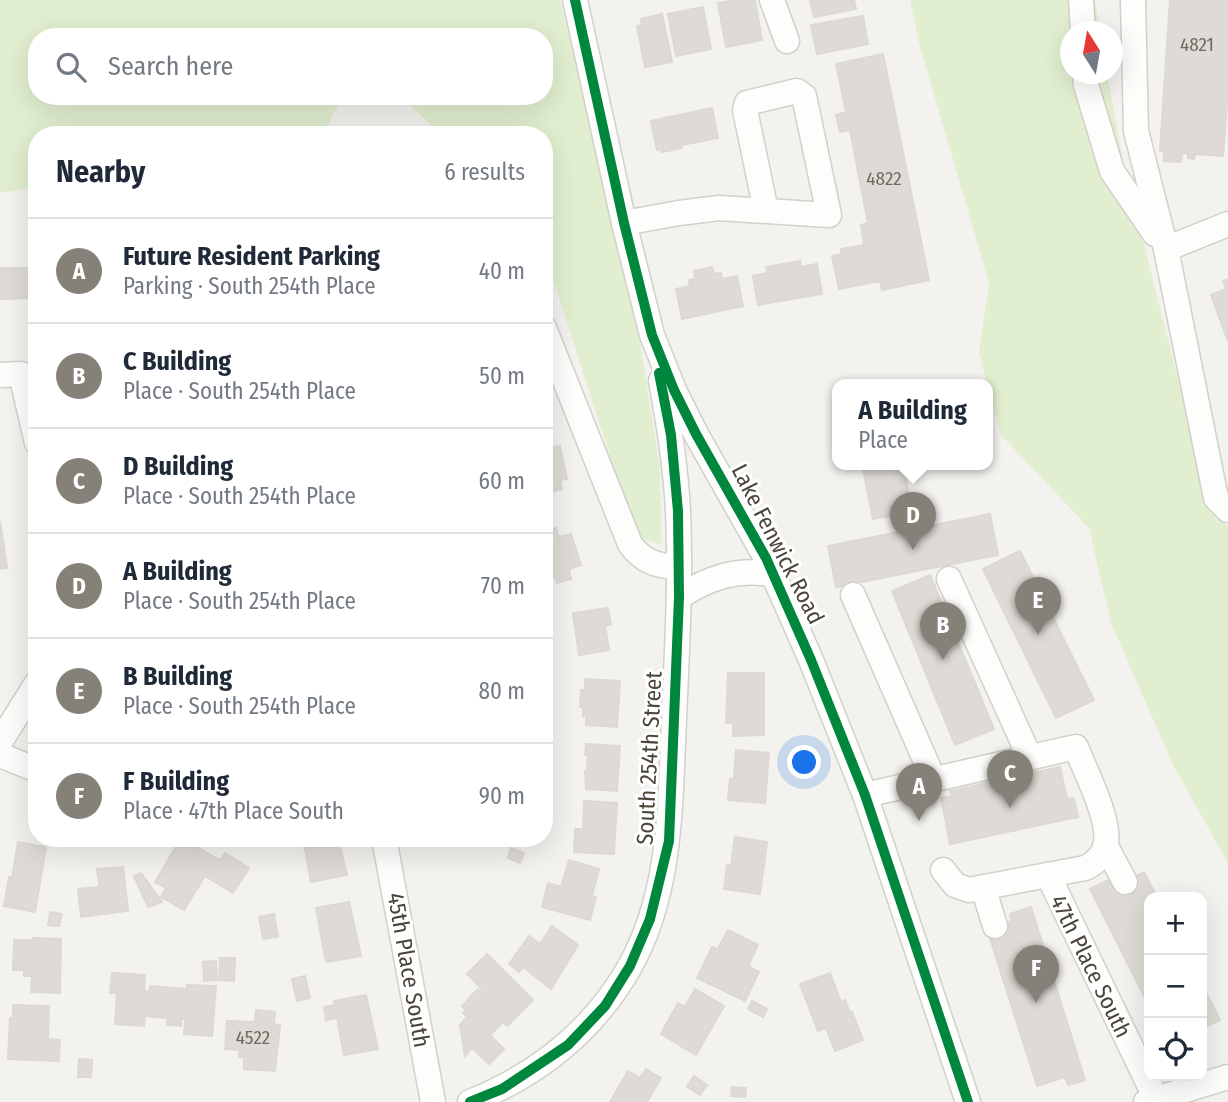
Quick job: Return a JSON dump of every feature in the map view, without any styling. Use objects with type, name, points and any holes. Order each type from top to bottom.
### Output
[{"type":"street","name":"Lake Fenwick Road","points":[[575,0],[624,223],[652,335],[674,390],[774,575],[811,660],[865,795],[968,1102]]},
{"type":"street","points":[[772,0],[787,41]]},
{"type":"street","points":[[1082,0],[1083,21]]},
{"type":"street","points":[[1133,0],[1136,131],[1166,249],[1216,498],[1228,510]]},
{"type":"street","points":[[1086,84],[1112,171],[1166,249]]},
{"type":"street","points":[[624,223],[702,209],[738,208],[766,211],[813,216],[829,215],[803,96],[797,91],[757,99],[747,103],[745,110],[766,211]]},
{"type":"street","points":[[1166,249],[1228,224]]},
{"type":"street","name":"South 254th Street","points":[[470,1102],[502,1089],[568,1045],[605,1006],[630,966],[650,919],[668,841],[678,597],[678,511],[671,435],[652,335]]},
{"type":"street","points":[[553,351],[630,544],[638,556],[648,562],[664,567],[678,567]]},
{"type":"street","points":[[0,375],[21,374],[28,404]]},
{"type":"street","points":[[678,597],[716,577],[758,571],[774,575]]},
{"type":"street","points":[[949,579],[1030,758]]},
{"type":"street","points":[[853,594],[934,780]]},
{"type":"street","points":[[0,742],[28,697]]},
{"type":"street","points":[[865,795],[1076,747],[1103,819],[1106,846],[1125,882]]},
{"type":"street","points":[[0,755],[28,766]]},
{"type":"street","name":"47th Place South","points":[[1106,846],[1101,856],[1092,864],[1048,875],[1151,1100]]},
{"type":"street","name":"45th Place South","points":[[386,847],[433,1102]]},
{"type":"street","points":[[943,870],[955,885],[962,889],[1048,875]]},
{"type":"street","points":[[983,887],[995,926]]},
{"type":"street","points":[[1151,1100],[1228,1077]]},
{"type":"green space","points":[[0,0],[560,0],[637,323],[660,468],[661,544],[636,537],[553,279],[553,126],[432,126],[410,105],[553,105],[553,28],[28,28],[28,105],[338,105],[328,126],[28,126],[28,188],[0,193]]},
{"type":"green space","points":[[910,0],[1095,0],[1098,21],[1060,21],[1060,84],[1109,84],[1123,161],[1210,507],[1228,527],[1228,863],[1174,767],[1111,623],[1089,528],[1001,435],[993,405],[993,379],[986,379],[979,352],[989,283],[919,43]]},
{"type":"building","points":[[755,0],[762,40],[726,47],[718,3]]},
{"type":"building","points":[[810,0],[854,0],[856,9],[814,17]]},
{"type":"building","points":[[1170,0],[1228,0],[1228,88],[1223,156],[1195,154],[1194,159],[1188,158],[1188,153],[1182,153],[1181,162],[1164,161],[1164,152],[1160,151]]},
{"type":"building","points":[[703,7],[711,49],[676,56],[668,14]]},
{"type":"building","points":[[662,14],[672,62],[645,67],[637,26],[642,25],[641,19]]},
{"type":"building","points":[[863,16],[868,44],[817,54],[811,25]]},
{"type":"building","points":[[883,54],[929,280],[882,290],[880,281],[839,289],[832,256],[842,254],[841,249],[864,245],[861,225],[868,223],[850,130],[840,132],[836,115],[846,112],[836,64]]},
{"type":"building","points":[[712,108],[718,138],[662,152],[661,149],[657,150],[651,121]]},
{"type":"building","points":[[800,261],[801,267],[817,264],[822,294],[758,305],[753,276],[768,273],[766,267]]},
{"type":"building","points":[[712,267],[714,274],[721,273],[722,279],[737,276],[743,306],[682,319],[676,289],[690,286],[689,280],[695,279],[694,271]]},
{"type":"building","points":[[0,268],[28,268],[28,298],[0,299]]},
{"type":"building","points":[[1228,279],[1228,341],[1211,295],[1226,289],[1223,281]]},
{"type":"building","points":[[560,446],[567,479],[560,480],[562,489],[553,492],[553,448]]},
{"type":"building","points":[[863,470],[904,470],[912,512],[873,519]]},
{"type":"building","points":[[990,514],[998,555],[836,587],[828,546]]},
{"type":"building","points":[[0,521],[7,568],[0,569]]},
{"type":"building","points":[[556,528],[559,537],[571,534],[581,565],[569,569],[571,579],[557,583],[553,577],[553,529]]},
{"type":"building","points":[[1020,551],[1094,700],[1056,718],[983,569]]},
{"type":"building","points":[[930,575],[994,729],[955,745],[892,591]]},
{"type":"building","points":[[608,608],[611,625],[605,625],[609,650],[579,655],[573,613]]},
{"type":"building","points":[[728,673],[764,673],[764,735],[733,736],[733,723],[726,723]]},
{"type":"building","points":[[585,679],[620,681],[617,727],[586,725],[583,707],[580,707]]},
{"type":"building","points":[[586,744],[620,746],[617,791],[586,789]]},
{"type":"building","points":[[736,750],[769,753],[765,803],[728,800],[730,779],[734,779]]},
{"type":"building","points":[[1060,767],[1067,799],[1074,798],[1078,817],[950,844],[941,798],[952,796],[950,791]]},
{"type":"building","points":[[584,801],[617,803],[614,854],[574,852],[575,829],[583,829]]},
{"type":"building","points":[[735,837],[767,842],[760,894],[724,889]]},
{"type":"building","points":[[18,842],[28,844],[28,847],[46,847],[35,912],[4,906],[9,877],[12,878]]},
{"type":"building","points":[[176,847],[197,847],[220,860],[225,853],[249,868],[233,893],[205,876],[184,910],[161,897],[166,888],[155,882]]},
{"type":"building","points":[[305,847],[340,847],[347,875],[311,882]]},
{"type":"building","points":[[511,848],[524,853],[520,863],[508,858]]},
{"type":"building","points":[[569,860],[599,869],[592,896],[596,897],[590,920],[542,907],[548,883],[561,887]]},
{"type":"building","points":[[123,867],[128,911],[81,917],[78,889],[99,887],[97,869]]},
{"type":"building","points":[[1144,872],[1154,892],[1144,892],[1144,996],[1090,889],[1112,878],[1116,886]]},
{"type":"building","points":[[141,873],[162,902],[148,907],[134,876]]},
{"type":"building","points":[[349,902],[361,956],[326,962],[316,908]]},
{"type":"building","points":[[1031,907],[1085,1080],[1068,1085],[1065,1077],[1037,1086],[987,929],[1012,921],[1010,914]]},
{"type":"building","points":[[50,912],[62,914],[59,926],[48,925]]},
{"type":"building","points":[[274,914],[278,937],[263,939],[259,917]]},
{"type":"building","points":[[552,926],[578,945],[551,989],[523,967],[519,972],[509,964],[529,936],[540,944]]},
{"type":"building","points":[[728,930],[758,945],[748,966],[759,972],[745,1001],[697,978],[712,947],[718,949]]},
{"type":"building","points":[[61,939],[60,993],[31,992],[32,976],[24,976],[24,970],[13,970],[14,940]]},
{"type":"building","points":[[487,954],[533,1000],[507,1026],[503,1022],[490,1035],[504,1049],[489,1064],[472,1048],[465,1056],[460,1025],[467,1017],[462,1006],[478,989],[482,993],[484,991],[467,974]]},
{"type":"building","points":[[220,958],[235,958],[234,981],[219,980]]},
{"type":"building","points":[[216,961],[217,980],[204,981],[203,962]]},
{"type":"building","points":[[112,973],[145,975],[144,991],[150,992],[150,986],[187,989],[187,985],[216,986],[212,1036],[184,1034],[185,1019],[181,1019],[181,1026],[167,1025],[167,1018],[145,1016],[144,1026],[115,1024],[117,993],[110,993]]},
{"type":"building","points":[[830,973],[841,1002],[845,1000],[850,1013],[852,1012],[863,1040],[835,1051],[826,1028],[818,1031],[800,984]]},
{"type":"building","points":[[305,976],[310,998],[297,1001],[292,979]]},
{"type":"building","points":[[695,989],[724,1006],[696,1055],[661,1034],[678,1003],[685,1007]]},
{"type":"building","points":[[366,995],[378,1049],[344,1055],[337,1018],[326,1020],[324,1007],[334,1005],[334,1001]]},
{"type":"building","points":[[1207,995],[1220,1020],[1207,1026]]},
{"type":"building","points":[[752,1001],[767,1009],[763,1017],[748,1009]]},
{"type":"building","points":[[13,1005],[49,1006],[48,1039],[60,1040],[59,1061],[8,1059]]},
{"type":"building","points":[[256,1010],[275,1012],[274,1024],[280,1025],[275,1071],[244,1069],[244,1057],[239,1057],[239,1050],[225,1049],[227,1021],[255,1022]]},
{"type":"building","points":[[79,1059],[92,1060],[91,1077],[78,1077]]},
{"type":"building","points":[[646,1069],[661,1078],[647,1102],[610,1102],[628,1071],[640,1078]]},
{"type":"building","points":[[694,1076],[707,1085],[700,1095],[687,1087]]},
{"type":"building","points":[[732,1087],[746,1088],[745,1097],[731,1096]]},
{"type":"cycle path","points":[[575,0],[624,223],[652,335],[674,390],[766,558],[811,660],[865,795],[968,1102]]},
{"type":"cycle path","points":[[470,1102],[502,1089],[568,1045],[605,1006],[630,966],[650,919],[669,841],[679,597],[678,511],[671,435],[659,373]]},
{"type":"place","name":"A Building","points":[[913,550]]},
{"type":"place","name":"B Building","points":[[1038,635]]},
{"type":"place","name":"C Building","points":[[943,660]]},
{"type":"place","name":"D Building","points":[[1010,808]]},
{"type":"place","name":"Future Resident Parking","points":[[919,821]]},
{"type":"place","name":"F Building","points":[[1036,1003]]}]
